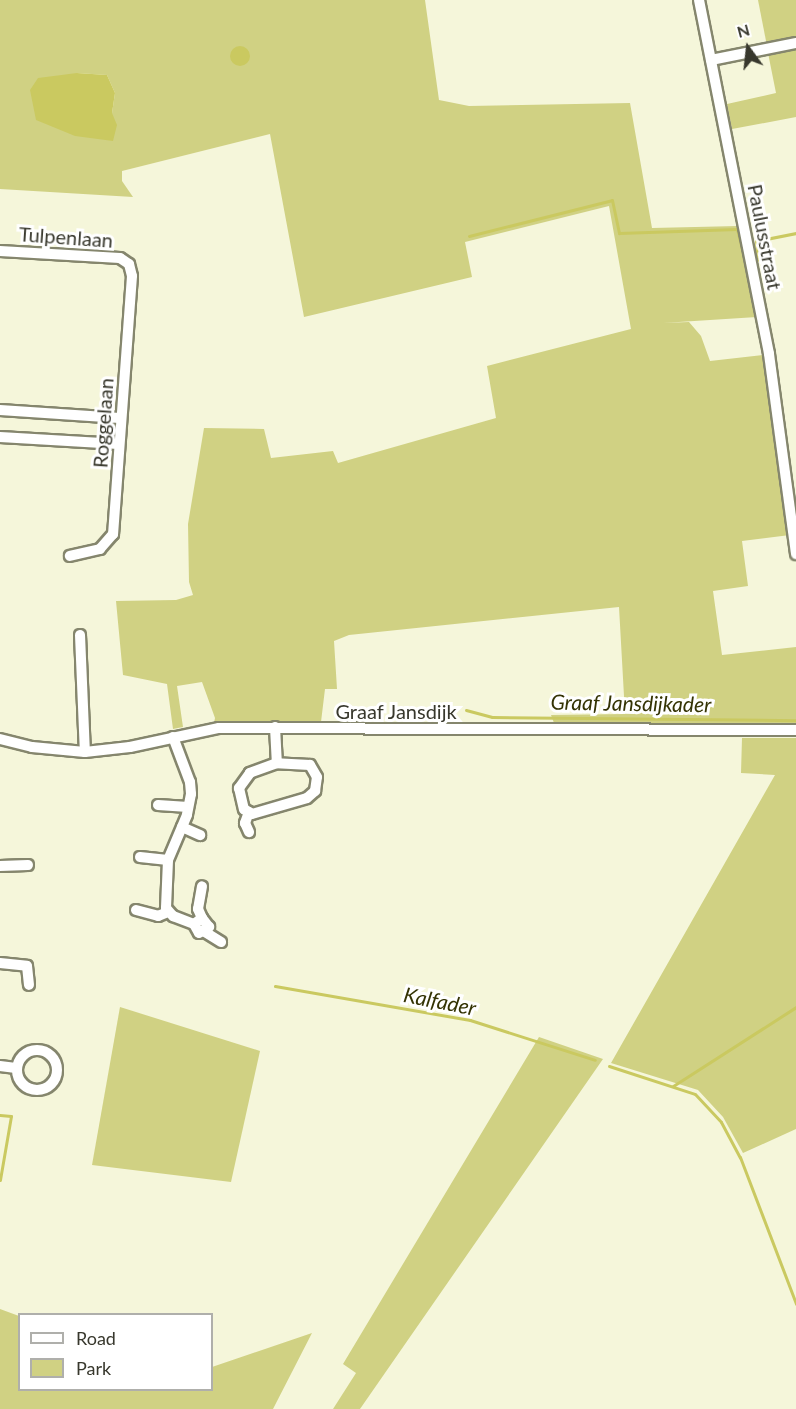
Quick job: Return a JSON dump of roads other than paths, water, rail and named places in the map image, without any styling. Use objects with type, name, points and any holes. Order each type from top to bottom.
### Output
[{"type":"street","name":"Paulusstraat","points":[[699,0],[769,354],[796,554]]},
{"type":"street","points":[[711,60],[796,43]]},
{"type":"street","name":"Tulpenlaan","points":[[0,251],[109,257],[129,264]]},
{"type":"street","name":"Roggelaan","points":[[70,556],[100,549],[113,534],[132,276],[129,264]]},
{"type":"street","points":[[0,410],[120,418]]},
{"type":"street","points":[[0,437],[119,444]]},
{"type":"street","points":[[80,635],[86,752]]},
{"type":"street","points":[[275,727],[277,763]]},
{"type":"street","name":"Graaf Jansdijk","points":[[0,739],[41,749],[86,752],[219,728],[796,730]]},
{"type":"street","points":[[168,912],[168,860],[188,807],[190,782],[173,737]]},
{"type":"street","points":[[277,763],[310,765],[317,777],[315,791],[308,798],[270,811],[249,812],[240,798],[242,780],[261,768],[277,763]]},
{"type":"street","points":[[158,805],[188,807]]},
{"type":"street","points":[[249,812],[245,823],[249,832]]},
{"type":"street","points":[[182,827],[200,835]]},
{"type":"street","points":[[140,857],[168,860]]},
{"type":"street","points":[[0,866],[28,865]]},
{"type":"street","points":[[198,921],[202,886]]},
{"type":"street","points":[[136,910],[158,916],[168,912],[209,925],[206,932],[221,942]]},
{"type":"street","points":[[0,963],[27,966],[29,985]]},
{"type":"street","points":[[0,1066],[16,1068]]},
{"type":"waterway","points":[[469,236],[612,200],[619,233],[737,229],[745,261]]},
{"type":"waterway","points":[[757,260],[756,241],[796,233]]},
{"type":"waterway","name":"Graaf Jansdijkader","points":[[466,710],[492,717],[796,720]]},
{"type":"waterway","name":"Kalfader","points":[[275,986],[470,1020],[595,1060]]},
{"type":"waterway","points":[[673,1086],[796,1007]]},
{"type":"waterway","name":"Kalfader","points":[[609,1066],[695,1094],[721,1122],[740,1157],[796,1304]]},
{"type":"waterway","points":[[0,1115],[11,1116],[0,1180]]}]
